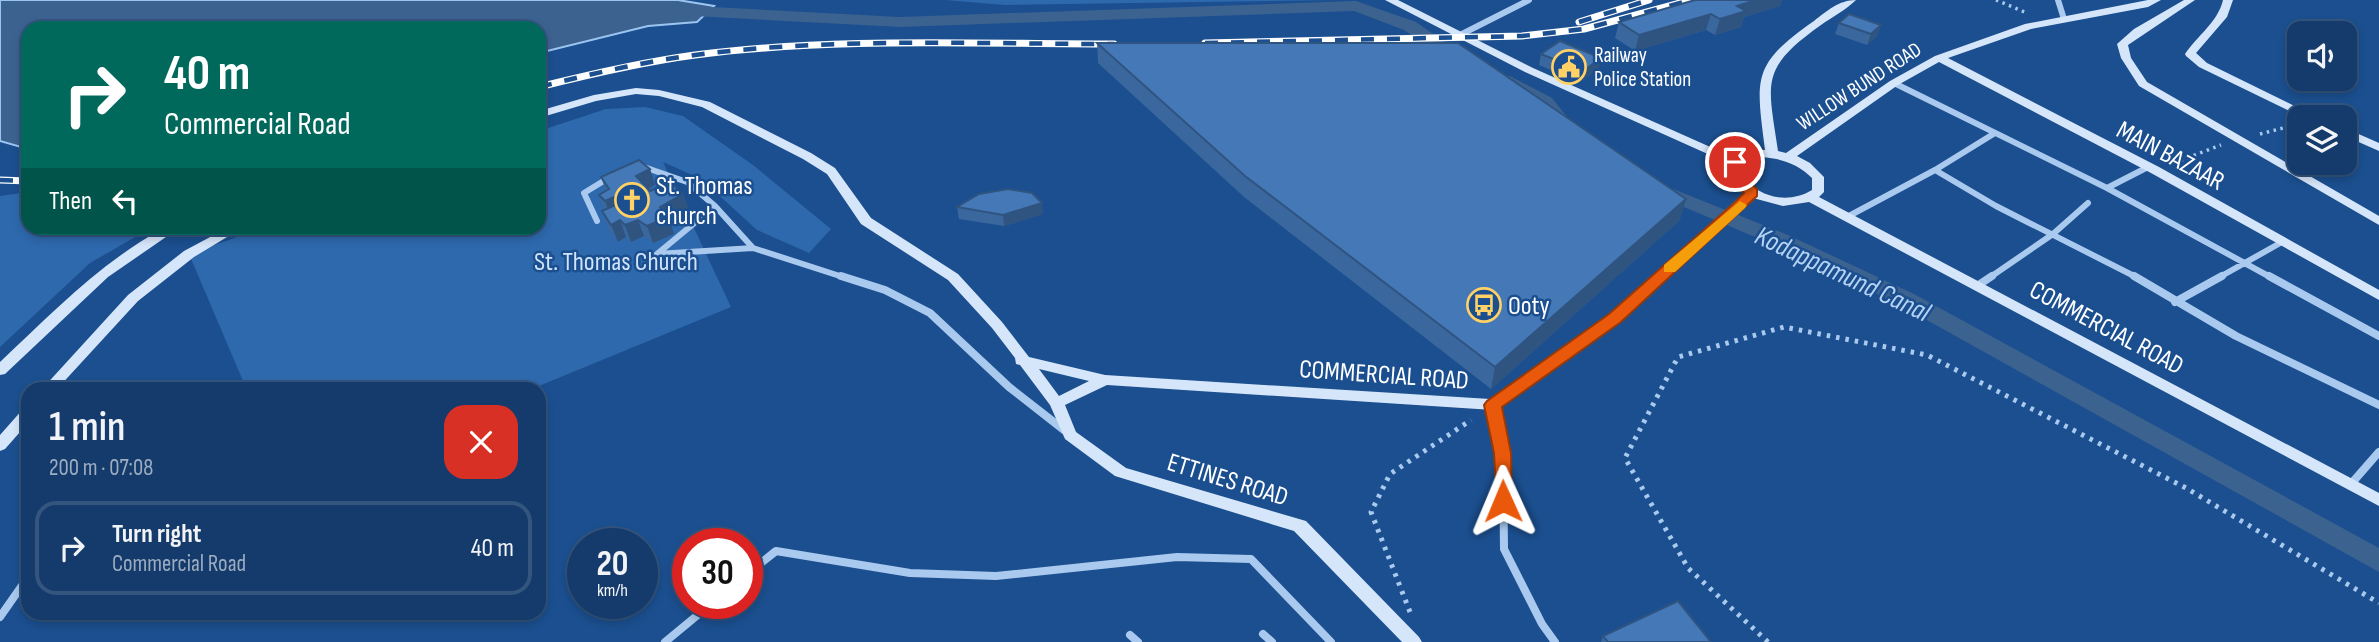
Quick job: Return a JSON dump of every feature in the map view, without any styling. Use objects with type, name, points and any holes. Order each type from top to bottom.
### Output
[{"type":"street","points":[[1390,0],[1529,70],[1735,162]]},
{"type":"street","points":[[1460,35],[1529,0]]},
{"type":"street","points":[[1772,154],[1766,100],[1768,69],[1784,50],[1851,0]]},
{"type":"street","points":[[2058,0],[2064,19]]},
{"type":"street","name":"WILLOW BUND ROAD","points":[[1788,157],[1894,83],[1939,58],[2047,22],[2148,5],[2156,0]]},
{"type":"street","points":[[2190,0],[2172,16],[2133,34],[2122,44],[2126,58],[2143,84],[2379,221]]},
{"type":"street","points":[[2228,0],[2218,20],[2190,54],[2203,65],[2287,105]]},
{"type":"street","name":"MAIN BAZAAR","points":[[1939,58],[2148,167],[2379,296]]},
{"type":"street","points":[[1894,83],[2107,188],[2379,336]]},
{"type":"street","points":[[546,114],[594,98],[636,91],[659,93],[706,104],[807,156],[831,171],[866,221],[953,277],[997,325],[1057,403],[1070,435]]},
{"type":"street","points":[[1847,217],[1935,170],[1996,133]]},
{"type":"street","points":[[2357,137],[2379,147]]},
{"type":"street","points":[[1772,154],[1788,157],[1811,170],[1821,185],[1811,198],[1790,202],[1752,192],[1735,177],[1735,162],[1749,155],[1772,154]]},
{"type":"street","points":[[633,169],[643,165],[687,183],[715,206],[753,248]]},
{"type":"street","points":[[2107,188],[2148,167]]},
{"type":"street","points":[[1935,170],[1996,206],[2155,287],[2175,302],[2247,341],[2379,405]]},
{"type":"street","points":[[597,221],[584,193],[602,179],[622,172]]},
{"type":"street","name":"COMMERCIAL ROAD","points":[[1021,359],[1105,380],[1493,405],[1615,318],[1752,192]]},
{"type":"street","name":"COMMERCIAL ROAD","points":[[1811,198],[2379,500]]},
{"type":"street","points":[[1977,286],[2053,234],[2088,203]]},
{"type":"street","points":[[715,206],[657,254],[753,248],[886,290],[930,313],[1009,387],[1070,435]]},
{"type":"street","points":[[0,370],[92,282],[158,235]]},
{"type":"street","points":[[56,382],[133,298],[189,254],[223,235]]},
{"type":"street","points":[[2175,302],[2282,242]]},
{"type":"street","points":[[1057,403],[1105,380]]},
{"type":"street","points":[[1493,405],[1503,453],[1504,549],[1542,624],[1555,642]]},
{"type":"street","points":[[0,445],[21,421]]},
{"type":"street","name":"ETTINES ROAD","points":[[1070,435],[1121,472],[1300,526],[1413,642]]},
{"type":"street","points":[[2351,484],[2379,452]]},
{"type":"street","points":[[763,561],[776,551],[909,573],[996,576],[1177,557],[1251,559],[1331,642]]},
{"type":"street","points":[[0,617],[21,587]]},
{"type":"street","points":[[664,642],[692,619]]},
{"type":"street","points":[[1264,634],[1272,642]]},
{"type":"path","points":[[1996,0],[2047,22]]},
{"type":"path","points":[[1768,642],[1688,568],[1625,458],[1678,357],[1784,327],[1927,355],[2186,488],[2379,603]]},
{"type":"path","points":[[1413,618],[1371,512],[1390,474],[1493,405]]},
{"type":"green space","points":[[945,0],[1335,0],[1005,5]]},
{"type":"green space","name":"St. Thomas Church","points":[[645,107],[683,116],[753,165],[831,229],[809,253],[757,230],[701,179],[663,162],[731,307],[546,383],[243,382],[189,254],[243,235],[546,235],[546,129],[606,109]]},
{"type":"green space","points":[[21,193],[21,235],[139,235],[90,263],[0,347],[0,196]]},
{"type":"shaded area","points":[[0,0],[678,0],[714,6],[697,22],[648,26],[546,51],[546,21],[21,21],[21,147],[0,141]]},
{"type":"building","points":[[1695,0],[1756,0],[1737,6],[1746,11],[1720,19],[1711,14],[1639,35],[1619,22]]},
{"type":"building","points":[[1849,14],[1881,25],[1871,34],[1839,23]]},
{"type":"building","points":[[1560,41],[1601,58],[1583,71],[1541,54]]},
{"type":"building","name":"Ooty","points":[[1097,43],[1458,43],[1686,199],[1495,367],[1245,176]]},
{"type":"building","points":[[639,160],[650,169],[636,176],[650,191],[671,183],[683,194],[660,207],[668,217],[647,226],[638,220],[625,225],[620,220],[611,225],[602,211],[620,203],[614,197],[605,201],[599,195],[609,189],[601,177]]},
{"type":"building","points":[[1008,189],[1032,193],[1042,203],[1003,215],[957,207],[979,194]]},
{"type":"building","points":[[1678,601],[1711,642],[1608,642],[1603,636]]},
{"type":"waterway","name":"Kodappamund Canal","points":[[675,10],[900,22],[1356,6],[1410,26],[1460,59]]},
{"type":"waterway","name":"Kodappamund Canal","points":[[1510,81],[1545,102],[1566,128]]},
{"type":"waterway","name":"Kodappamund Canal","points":[[1658,189],[1781,240],[1906,299],[2379,561]]},
{"type":"railway","points":[[1579,22],[1649,0]]},
{"type":"railway","points":[[1205,43],[1522,36],[1584,29],[1691,0]]},
{"type":"railway","points":[[546,85],[656,61],[747,49],[904,43],[1114,44]]},
{"type":"railway","points":[[0,180],[21,181]]},
{"type":"slow traffic","points":[[1670,268],[1740,205]]},
{"type":"place","name":"Railway Police Station","points":[[1569,67]]},
{"type":"place","name":"St. Thomas church","points":[[632,200]]},
{"type":"place","name":"Ooty","points":[[1484,305]]},
{"type":"route","points":[[1503,501],[1503,453],[1493,405],[1615,318],[1738,207],[1752,192],[1735,177],[1735,162]]}]
